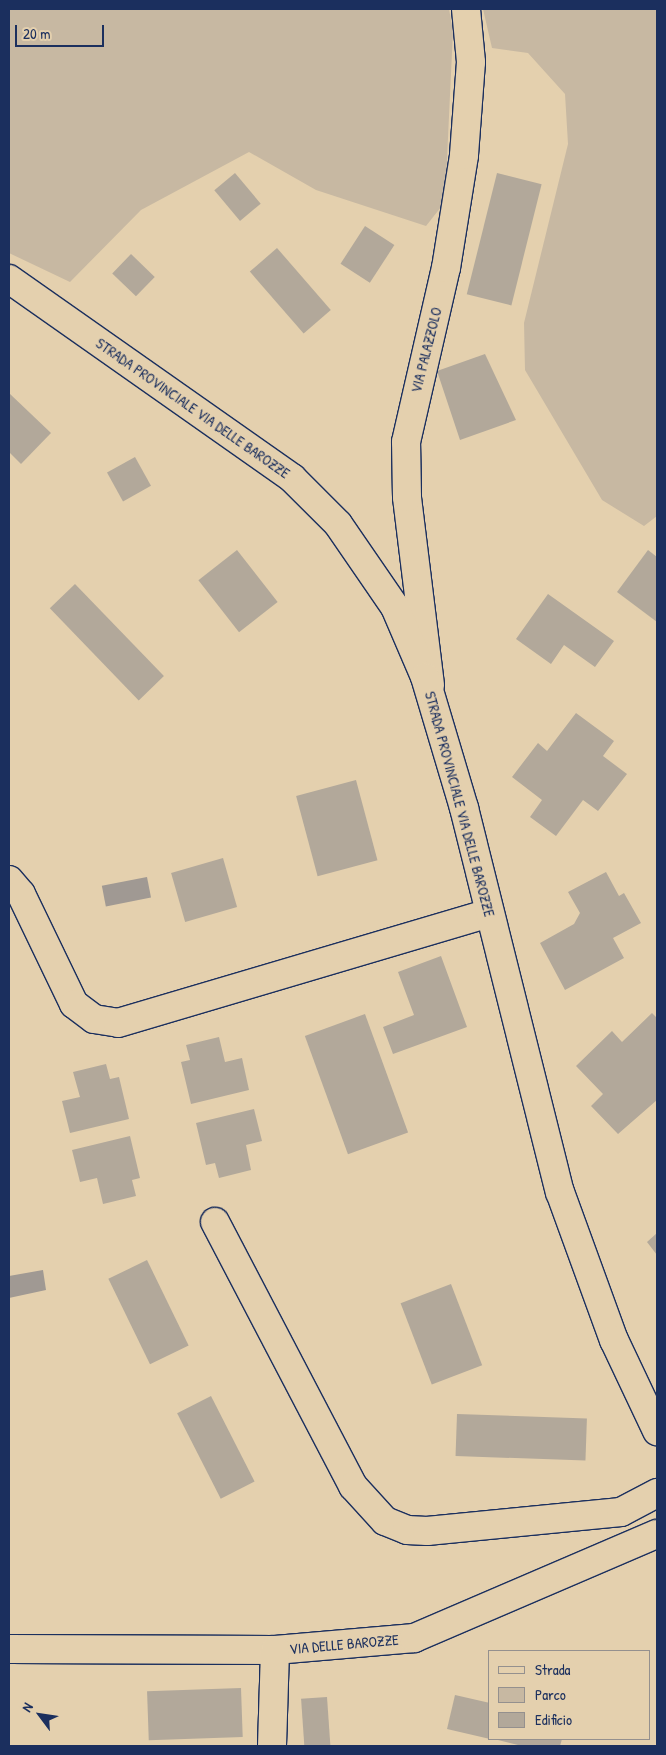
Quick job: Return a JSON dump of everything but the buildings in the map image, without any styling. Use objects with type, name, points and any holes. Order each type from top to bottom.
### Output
[{"type":"street","name":"VIA PALAZZOLO","points":[[430,692],[425,620],[407,498],[406,451],[410,414],[446,268],[464,155],[471,62],[466,9]]},
{"type":"street","name":"STRADA PROVINCIALE VIA DELLE BAROZZE","points":[[9,279],[260,452],[317,502],[387,592],[430,692],[560,1192],[614,1340],[657,1431]]},
{"type":"street","points":[[9,880],[21,894],[74,1004],[94,1019],[118,1023],[489,913]]},
{"type":"street","points":[[215,1222],[352,1486],[385,1521],[407,1530],[427,1531],[621,1512],[657,1493]]},
{"type":"street","name":"VIA DELLE BAROZZE","points":[[9,1649],[275,1650],[414,1638],[657,1534]]},
{"type":"street","points":[[272,1746],[275,1650]]},
{"type":"green space","points":[[9,9],[449,9],[453,31],[445,202],[426,226],[316,190],[249,152],[141,210],[70,282],[9,253]]},
{"type":"green space","points":[[483,9],[657,9],[657,516],[644,526],[602,500],[525,370],[524,323],[568,144],[565,94],[528,53],[492,48]]},
{"type":"shaded area","points":[[147,877],[151,898],[106,906],[102,886]]},
{"type":"shaded area","points":[[43,1270],[46,1290],[9,1298],[9,1276]]}]
